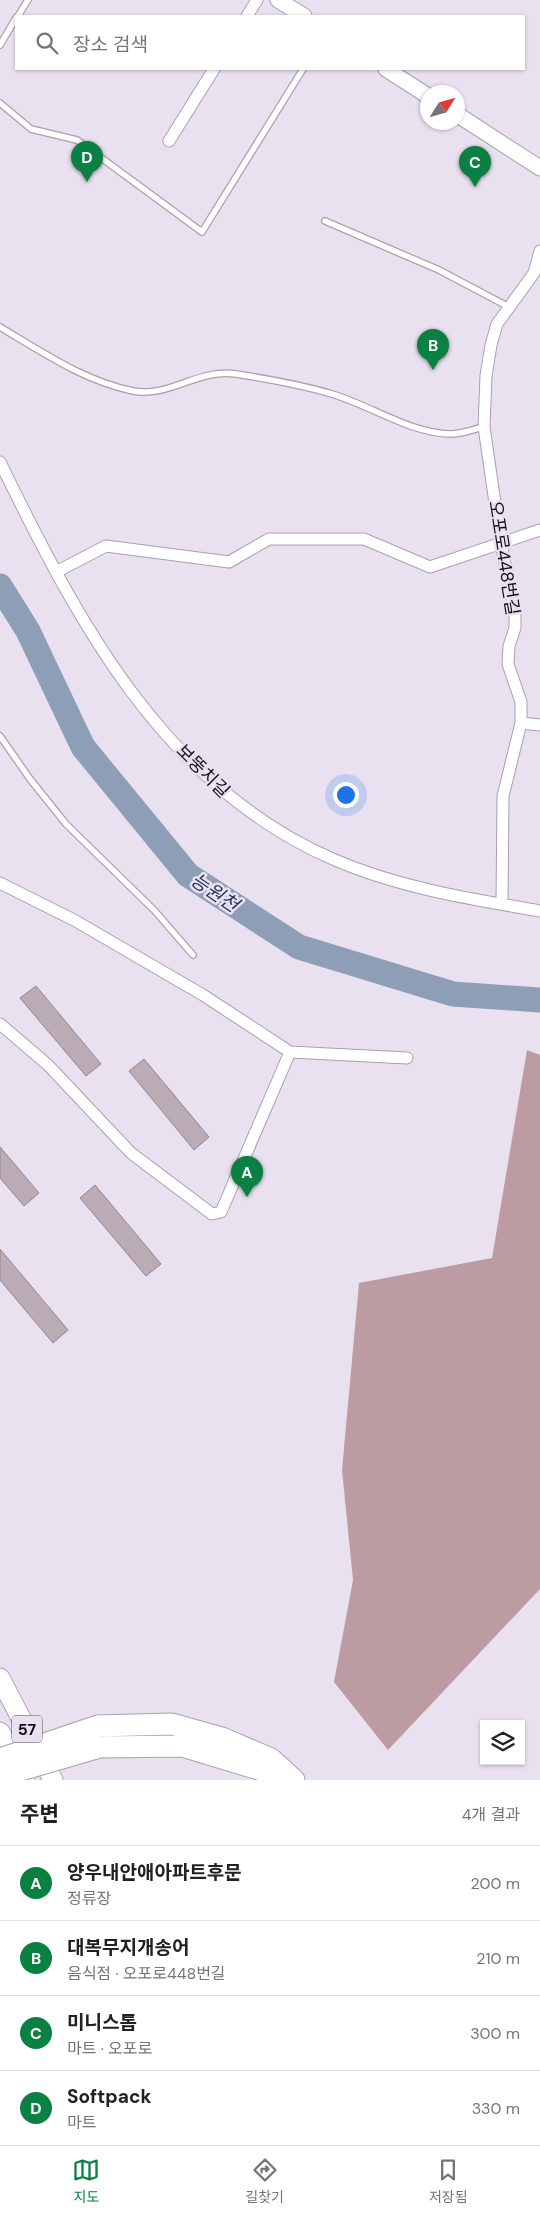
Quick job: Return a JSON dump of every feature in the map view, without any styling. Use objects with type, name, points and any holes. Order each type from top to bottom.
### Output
[{"type":"highway","name":"57","points":[[0,1678],[54,1780]]},
{"type":"highway","points":[[0,1759],[99,1736],[172,1724],[222,1738],[271,1759],[294,1780]]},
{"type":"highway","name":"57","points":[[0,1732],[25,1780]]},
{"type":"highway","points":[[0,1776],[99,1736],[182,1746],[262,1770],[273,1780]]},
{"type":"street","points":[[248,15],[257,0]]},
{"type":"street","points":[[278,0],[302,15]]},
{"type":"street","points":[[169,141],[213,70]]},
{"type":"street","points":[[388,70],[420,91]]},
{"type":"street","points":[[465,120],[540,168]]},
{"type":"street","name":"오포로448번길","points":[[502,904],[503,796],[521,723],[521,702],[508,664],[516,610],[501,544],[484,427],[486,376],[491,345],[497,324],[534,273],[540,251]]},
{"type":"street","name":"보뚱치길","points":[[0,462],[56,572],[124,684],[191,763],[233,801],[280,833],[335,861],[447,895],[540,911]]},
{"type":"street","points":[[56,572],[106,546],[229,562],[268,539],[364,539],[430,567],[540,530]]},
{"type":"street","points":[[521,723],[540,725]]},
{"type":"street","points":[[0,883],[74,920],[194,990],[290,1052],[407,1058]]},
{"type":"street","points":[[0,1024],[48,1065],[131,1153],[212,1214],[221,1212],[290,1052]]},
{"type":"lane","points":[[18,15],[28,0]]},
{"type":"lane","points":[[0,45],[15,20]]},
{"type":"lane","points":[[0,103],[31,129],[77,140],[202,232],[302,70]]},
{"type":"lane","points":[[325,221],[439,270],[509,307]]},
{"type":"lane","points":[[0,327],[66,366],[101,382],[135,391],[168,390],[213,373],[234,373],[333,394],[419,428],[452,434],[484,427]]},
{"type":"lane","points":[[0,736],[30,779],[66,824],[154,910],[193,955]]},
{"type":"shaded area","points":[[527,1050],[540,1055],[540,1589],[388,1750],[334,1682],[353,1580],[342,1470],[359,1283],[492,1258]]},
{"type":"building","points":[[36,986],[101,1064],[86,1076],[20,998]]},
{"type":"building","points":[[144,1059],[209,1137],[194,1150],[129,1071]]},
{"type":"building","points":[[0,1147],[39,1193],[24,1206],[0,1178]]},
{"type":"building","points":[[95,1185],[161,1264],[146,1276],[80,1198]]},
{"type":"building","points":[[0,1249],[68,1330],[53,1343],[0,1280]]},
{"type":"waterway","name":"능원천","points":[[0,586],[28,631],[83,747],[188,875],[299,947],[453,994],[540,1000]]},
{"type":"place","name":"Softpack","points":[[87,182]]},
{"type":"place","name":"미니스톱","points":[[475,187]]},
{"type":"place","name":"대복무지개송어","points":[[433,370]]},
{"type":"place","name":"양우내안애아파트후문","points":[[247,1197]]}]
